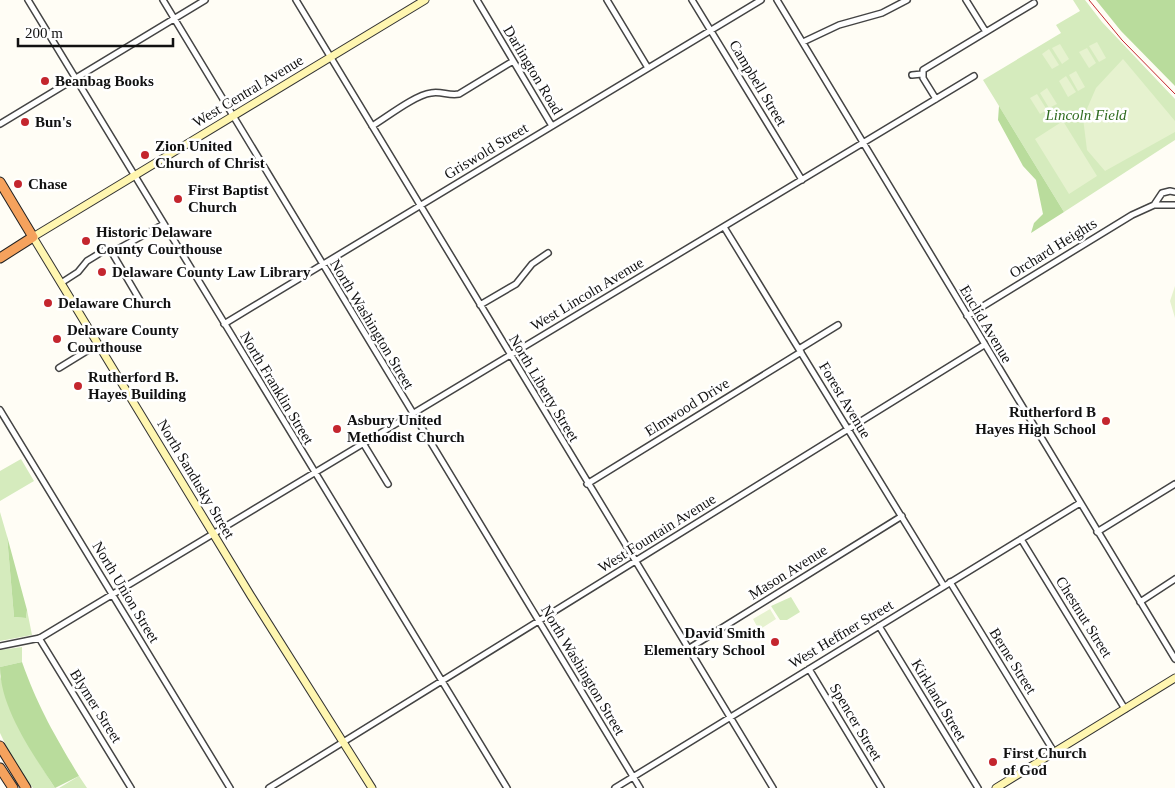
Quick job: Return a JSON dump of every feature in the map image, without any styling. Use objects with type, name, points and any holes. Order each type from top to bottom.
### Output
[{"type":"highway","name":"North Sandusky Street","points":[[0,182],[34,237]]},
{"type":"highway","points":[[0,258],[34,237]]},
{"type":"highway","points":[[0,746],[26,788]]},
{"type":"highway","points":[[0,768],[14,788]]},
{"type":"street","name":"North Franklin Street","points":[[28,0],[507,788]]},
{"type":"street","name":"North Washington Street","points":[[162,0],[640,788]]},
{"type":"street","points":[[0,124],[205,0]]},
{"type":"street","name":"North Liberty Street","points":[[296,0],[587,484],[773,788]]},
{"type":"street","name":"West Central Avenue","points":[[34,237],[425,0]]},
{"type":"street","name":"Darlington Road","points":[[477,0],[552,126]]},
{"type":"street","points":[[607,0],[648,68]]},
{"type":"street","name":"Campbell Street","points":[[692,0],[802,180]]},
{"type":"street","name":"Griswold Street","points":[[224,324],[761,0]]},
{"type":"street","name":"Euclid Avenue","points":[[778,0],[1175,660]]},
{"type":"street","points":[[803,42],[839,25],[882,13],[907,0]]},
{"type":"street","points":[[966,0],[986,32]]},
{"type":"street","points":[[922,74],[924,69],[1034,3]]},
{"type":"street","points":[[372,126],[424,95],[434,92],[449,95],[459,94],[513,62]]},
{"type":"street","points":[[912,75],[922,74]]},
{"type":"street","points":[[922,74],[936,99]]},
{"type":"street","name":"West Lincoln Avenue","points":[[0,646],[39,638],[974,76]]},
{"type":"street","name":"Orchard Heights","points":[[1154,205],[1162,193],[1175,192]]},
{"type":"street","name":"Orchard Heights","points":[[967,316],[1132,215],[1154,205],[1175,205]]},
{"type":"street","points":[[61,283],[78,272],[87,260],[105,250],[111,251],[131,243],[164,224]]},
{"type":"street","name":"Forest Avenue","points":[[724,226],[944,586]]},
{"type":"street","name":"North Sandusky Street","points":[[34,237],[213,534],[372,788]]},
{"type":"street","points":[[111,251],[140,302]]},
{"type":"street","points":[[480,305],[516,284],[532,264],[548,253]]},
{"type":"street","name":"Elmwood Drive","points":[[587,484],[838,325]]},
{"type":"street","points":[[59,368],[98,344]]},
{"type":"street","name":"West Fountain Avenue","points":[[269,788],[984,345]]},
{"type":"street","name":"North Union Street","points":[[0,410],[230,788]]},
{"type":"street","points":[[363,443],[388,484]]},
{"type":"street","points":[[1098,532],[1175,484]]},
{"type":"street","name":"West Heffner Street","points":[[615,788],[1080,503]]},
{"type":"street","name":"Mason Avenue","points":[[688,649],[902,516]]},
{"type":"street","name":"Chestnut Street","points":[[1021,539],[1125,709]]},
{"type":"street","points":[[1140,602],[1175,579]]},
{"type":"street","name":"Berne Street","points":[[950,582],[1054,752]]},
{"type":"street","name":"Kirkland Street","points":[[879,626],[978,788]]},
{"type":"street","name":"Blymer Street","points":[[39,638],[131,788]]},
{"type":"street","name":"Spencer Street","points":[[809,669],[881,788]]},
{"type":"street","points":[[996,788],[1175,678]]},
{"type":"green space","name":"Lincoln Field","points":[[1073,0],[1085,0],[1102,22],[1175,99],[1175,140],[1064,212],[983,80],[1061,33],[1056,25],[1080,11]]},
{"type":"green space","points":[[1096,0],[1175,0],[1175,86],[1121,31]]},
{"type":"green space","points":[[1097,42],[1106,58],[1099,62],[1089,46]]},
{"type":"green space","points":[[1060,44],[1069,59],[1062,64],[1052,48]]},
{"type":"green space","points":[[1087,48],[1096,63],[1089,68],[1079,52]]},
{"type":"green space","points":[[1049,49],[1059,65],[1052,69],[1042,54]]},
{"type":"green space","points":[[1123,59],[1175,121],[1175,132],[1105,171],[1087,150],[1083,118],[1096,88]]},
{"type":"green space","points":[[1076,71],[1085,87],[1078,91],[1069,75]]},
{"type":"green space","points":[[1066,76],[1076,92],[1068,97],[1059,81]]},
{"type":"green space","points":[[1047,88],[1057,104],[1049,108],[1040,93]]},
{"type":"green space","points":[[1037,94],[1047,110],[1040,114],[1030,98]]},
{"type":"green space","points":[[999,106],[1064,212],[1031,233],[1034,223],[1043,214],[1036,180],[1023,166],[998,120]]},
{"type":"green space","points":[[1063,121],[1097,176],[1069,194],[1035,139]]},
{"type":"green space","points":[[1175,286],[1175,318],[1170,301]]},
{"type":"green space","points":[[21,459],[34,481],[0,501],[0,471]]},
{"type":"green space","points":[[0,512],[7,536],[14,617],[26,618],[27,610],[32,635],[0,641]]},
{"type":"green space","points":[[7,536],[27,610],[26,618],[14,617]]},
{"type":"green space","points":[[791,597],[800,612],[787,620],[780,620],[771,606]]},
{"type":"green space","points":[[770,609],[776,619],[759,630],[753,619]]},
{"type":"green space","points":[[22,647],[22,662],[0,667],[0,650]]},
{"type":"green space","points":[[22,662],[34,693],[48,721],[79,776],[55,788],[19,730],[1,683],[0,667]]},
{"type":"green space","points":[[0,676],[23,734],[55,788],[33,788],[15,764],[0,733]]},
{"type":"green space","points":[[79,776],[87,788],[59,788]]},
{"type":"railway","points":[[1089,0],[1122,40],[1175,94]]},
{"type":"place","name":"Beanbag Books","points":[[45,81]]},
{"type":"place","name":"Bun's","points":[[25,122]]},
{"type":"place","name":"Zion United Church of Christ","points":[[145,155]]},
{"type":"place","name":"Chase","points":[[18,184]]},
{"type":"place","name":"First Baptist Church","points":[[178,199]]},
{"type":"place","name":"Historic Delaware County Courthouse","points":[[86,241]]},
{"type":"place","name":"Delaware County Law Library","points":[[102,272]]},
{"type":"place","name":"Delaware Church","points":[[48,303]]},
{"type":"place","name":"Delaware County Courthouse","points":[[57,339]]},
{"type":"place","name":"Rutherford B. Hayes Building","points":[[78,386]]},
{"type":"place","name":"Rutherford B Hayes High School","points":[[1106,421]]},
{"type":"place","name":"Asbury United Methodist Church","points":[[337,429]]},
{"type":"place","name":"David Smith Elementary School","points":[[775,642]]},
{"type":"place","name":"First Church of God","points":[[993,762]]}]
